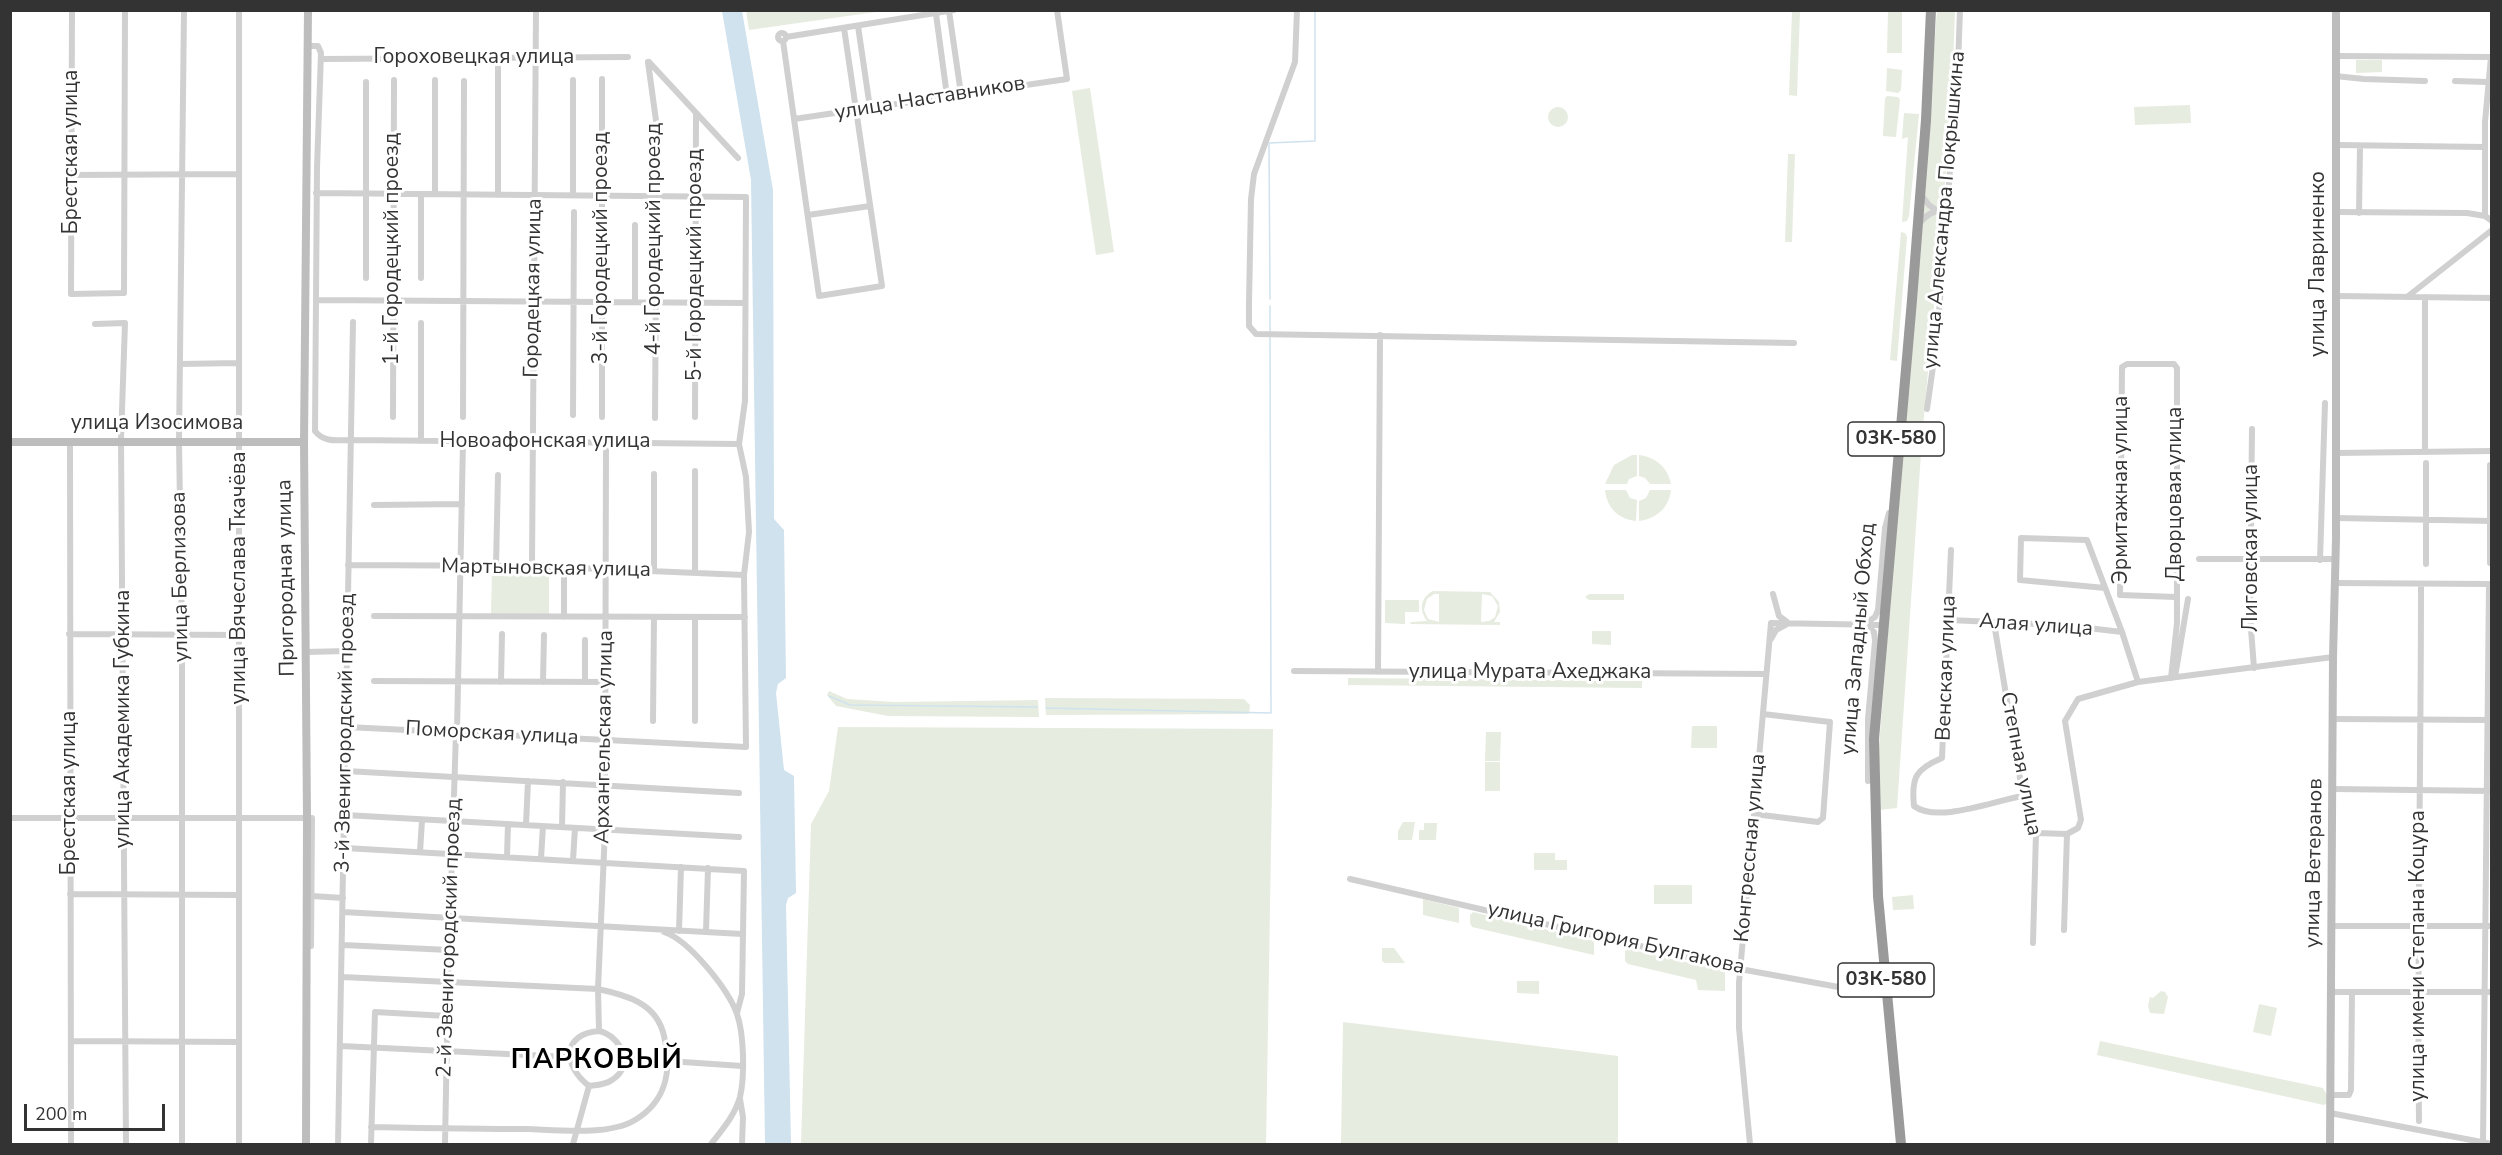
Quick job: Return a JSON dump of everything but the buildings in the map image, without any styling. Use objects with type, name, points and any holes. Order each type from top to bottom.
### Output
[{"type":"highway","name":"03К-580","points":[[1922,142],[1925,10]]},
{"type":"highway","name":"03К-580","points":[[1922,142],[1931,10]]},
{"type":"highway","name":"улица Западный Обход","points":[[1894,1144],[1868,781],[1917,230],[1922,142]]},
{"type":"highway","name":"улица Западный Обход","points":[[1900,1144],[1878,896],[1874,816],[1874,739],[1889,513],[1922,142]]},
{"type":"street","name":"Брестская улица","points":[[72,10],[71,294],[124,293],[125,175]]},
{"type":"street","points":[[125,10],[125,175]]},
{"type":"street","name":"улица Берлизова","points":[[182,1144],[182,635],[179,441],[184,10]]},
{"type":"street","name":"улица Вячеслава Ткачёва","points":[[239,10],[239,1144]]},
{"type":"street","name":"Пригородная улица","points":[[306,1144],[310,818],[304,442],[308,10]]},
{"type":"street","name":"Городецкая улица","points":[[532,566],[536,10]]},
{"type":"street","points":[[844,28],[882,286],[819,296],[784,39],[844,28],[936,14],[954,10]]},
{"type":"street","name":"улица Наставников","points":[[794,119],[1067,79],[1057,10]]},
{"type":"street","points":[[1297,10],[1295,62],[1254,174],[1251,200],[1249,326],[1256,334],[1380,334],[1794,343]]},
{"type":"street","name":"улица Александра Покрышкина","points":[[1927,409],[1937,338],[1958,76],[1960,10]]},
{"type":"street","name":"улица Лавриненко","points":[[2336,10],[2336,453]]},
{"type":"street","points":[[949,11],[961,94]]},
{"type":"street","points":[[936,14],[947,96]]},
{"type":"street","points":[[858,26],[870,108]]},
{"type":"street","points":[[307,45],[318,46],[321,59]]},
{"type":"street","points":[[2335,56],[2491,57],[2487,82],[2485,216]]},
{"type":"street","name":"Гороховецкая улица","points":[[321,59],[628,57]]},
{"type":"street","name":"Новоафонская улица","points":[[321,59],[316,193],[315,431],[323,439],[740,444]]},
{"type":"street","points":[[498,59],[498,195]]},
{"type":"street","name":"4-й Городецкий проезд","points":[[655,418],[657,128],[648,62],[696,113]]},
{"type":"street","points":[[2335,76],[2364,80],[2425,81]]},
{"type":"street","name":"3-й Городецкий проезд","points":[[602,79],[602,417]]},
{"type":"street","points":[[435,80],[435,194]]},
{"type":"street","points":[[573,80],[573,195]]},
{"type":"street","name":"1-й Городецкий проезд","points":[[393,417],[394,81]]},
{"type":"street","points":[[463,417],[464,81]]},
{"type":"street","points":[[2455,81],[2487,82]]},
{"type":"street","points":[[366,82],[366,278]]},
{"type":"street","points":[[696,113],[738,158]]},
{"type":"street","name":"5-й Городецкий проезд","points":[[695,417],[696,113]]},
{"type":"street","points":[[2337,145],[2485,147]]},
{"type":"street","name":"улица Лавриненко","points":[[2359,213],[2360,146]]},
{"type":"street","points":[[306,168],[317,168]]},
{"type":"street","points":[[71,175],[238,174]]},
{"type":"street","points":[[1920,192],[1929,205],[1936,210]]},
{"type":"street","points":[[316,193],[746,197],[745,401],[740,444],[746,477],[749,532],[744,575],[745,617],[374,616]]},
{"type":"street","points":[[421,194],[421,278]]},
{"type":"street","points":[[808,215],[870,206]]},
{"type":"street","points":[[1917,230],[1927,214],[1936,210],[1946,210]]},
{"type":"street","points":[[573,415],[574,212]]},
{"type":"street","points":[[2337,212],[2467,213],[2485,216],[2492,220]]},
{"type":"street","points":[[635,225],[635,301]]},
{"type":"street","points":[[2406,297],[2492,230]]},
{"type":"street","points":[[2336,296],[2492,298]]},
{"type":"street","points":[[2425,297],[2425,452]]},
{"type":"street","points":[[316,300],[602,300],[744,303]]},
{"type":"street","points":[[305,308],[316,309]]},
{"type":"street","name":"3-й Звенигородский проезд","points":[[338,1144],[353,322]]},
{"type":"street","name":"улица Академика Губкина","points":[[95,324],[125,323],[121,442],[126,1144]]},
{"type":"street","points":[[421,323],[421,441]]},
{"type":"street","points":[[1378,672],[1380,334]]},
{"type":"street","points":[[180,364],[238,363]]},
{"type":"street","name":"Дворцовая улица","points":[[2122,367],[2127,364],[2174,364],[2177,368],[2177,623],[2173,678]]},
{"type":"street","name":"Эрмитажная улица","points":[[2122,367],[2120,595],[2176,597]]},
{"type":"street","points":[[2320,560],[2325,403]]},
{"type":"street","name":"Лиговская улица","points":[[2252,429],[2250,616],[2254,668]]},
{"type":"street","name":"улица Изосимова","points":[[10,442],[304,442]]},
{"type":"street","name":"Брестская улица","points":[[70,442],[71,1144]]},
{"type":"street","name":"2-й Звенигородский проезд","points":[[445,1144],[463,442]]},
{"type":"street","name":"Архангельская улица","points":[[599,1031],[598,989],[605,830],[606,443]]},
{"type":"street","points":[[2336,453],[2492,451]]},
{"type":"street","name":"улица Ветеранов","points":[[2332,926],[2336,453]]},
{"type":"street","points":[[2426,463],[2426,564]]},
{"type":"street","points":[[2490,465],[2490,563]]},
{"type":"street","points":[[695,471],[695,573]]},
{"type":"street","points":[[654,474],[654,571]]},
{"type":"street","points":[[496,566],[498,475]]},
{"type":"street","points":[[374,505],[462,504]]},
{"type":"street","points":[[1863,624],[1875,617],[1878,610],[1885,528],[1889,513]]},
{"type":"street","points":[[2336,518],[2491,521]]},
{"type":"street","points":[[2105,588],[2020,580],[2021,538],[2086,540],[2105,588],[2122,632],[2139,682]]},
{"type":"street","name":"Венская улица","points":[[1951,550],[1950,620],[1942,758],[1922,766],[1917,773],[1913,797],[1914,807],[1919,810],[1950,812],[1980,809],[2002,800],[2023,796]]},
{"type":"street","points":[[2199,559],[2336,559]]},
{"type":"street","name":"Мартыновская улица","points":[[348,565],[532,566],[744,575]]},
{"type":"street","points":[[564,567],[564,617]]},
{"type":"street","points":[[2335,583],[2490,584],[2489,926],[2483,1143]]},
{"type":"street","name":"улица Ветеранов","points":[[2331,1144],[2336,719],[2335,583]]},
{"type":"street","name":"улица имени Степана Коцура","points":[[2419,1121],[2417,992],[2420,925],[2421,584]]},
{"type":"street","points":[[1773,594],[1779,616],[1791,623]]},
{"type":"street","points":[[2173,678],[2188,599]]},
{"type":"street","points":[[653,722],[654,617]]},
{"type":"street","points":[[695,617],[695,722]]},
{"type":"street","name":"Поморская улица","points":[[347,727],[746,747],[745,617]]},
{"type":"street","name":"Алая улица","points":[[1950,620],[2062,625],[2122,632]]},
{"type":"street","name":"Конгрессная улица","points":[[1750,1144],[1739,1028],[1740,969],[1771,623],[1791,623]]},
{"type":"street","points":[[1769,645],[1776,630],[1791,623],[1882,625]]},
{"type":"street","name":"Степная улица","points":[[1994,623],[2026,820],[2029,828],[2036,833],[2033,943]]},
{"type":"street","points":[[1863,624],[1874,632],[1875,641],[1868,719],[1868,781]]},
{"type":"street","points":[[69,634],[240,636]]},
{"type":"street","points":[[501,682],[502,634]]},
{"type":"street","points":[[543,682],[544,635]]},
{"type":"street","points":[[585,640],[585,682]]},
{"type":"street","points":[[306,652],[347,651]]},
{"type":"street","points":[[2036,833],[2067,834],[2078,828],[2081,820],[2066,721],[2078,699],[2139,682],[2333,657]]},
{"type":"street","name":"улица Мурата Ахеджака","points":[[1294,671],[1766,674]]},
{"type":"street","points":[[374,681],[605,682]]},
{"type":"street","points":[[1754,814],[1818,822],[1823,818],[1830,722],[1763,714]]},
{"type":"street","points":[[2336,719],[2490,720]]},
{"type":"street","points":[[346,771],[739,793]]},
{"type":"street","points":[[526,825],[528,781]]},
{"type":"street","points":[[562,826],[563,782]]},
{"type":"street","points":[[2334,789],[2489,791]]},
{"type":"street","points":[[345,815],[739,837]]},
{"type":"street","points":[[10,818],[310,818],[311,946]]},
{"type":"street","points":[[420,852],[422,820]]},
{"type":"street","points":[[507,856],[508,824]]},
{"type":"street","points":[[541,858],[543,826]]},
{"type":"street","points":[[573,860],[575,828]]},
{"type":"street","name":"Степная улица","points":[[2064,930],[2067,834]]},
{"type":"street","points":[[345,848],[744,871],[742,994],[737,1013]]},
{"type":"street","points":[[679,931],[681,867]]},
{"type":"street","points":[[706,931],[708,868]]},
{"type":"street","name":"улица Григория Булгакова","points":[[1350,879],[1740,969],[1882,995]]},
{"type":"street","points":[[70,894],[238,895]]},
{"type":"street","points":[[312,896],[343,898]]},
{"type":"street","points":[[343,912],[742,934]]},
{"type":"street","points":[[2332,926],[2489,926]]},
{"type":"street","points":[[653,928],[672,934],[696,956],[737,1013],[741,1036],[742,1144]]},
{"type":"street","points":[[343,945],[449,950]]},
{"type":"street","points":[[342,977],[598,989],[626,994],[647,1008],[663,1031],[669,1060],[668,1072],[655,1101],[635,1120],[617,1127],[577,1130],[371,1127]]},
{"type":"street","points":[[2331,992],[2488,992]]},
{"type":"street","points":[[2332,1095],[2349,1095],[2351,1090],[2352,992]]},
{"type":"street","points":[[371,1144],[375,1012],[447,1016]]},
{"type":"street","points":[[599,1031],[616,1040],[624,1058],[616,1077],[603,1084],[589,1086],[572,1071],[569,1057],[576,1041],[582,1035],[599,1031]]},
{"type":"street","points":[[71,1041],[238,1042]]},
{"type":"street","points":[[341,1046],[569,1057]]},
{"type":"street","points":[[624,1058],[742,1065]]},
{"type":"street","points":[[573,1144],[589,1086]]},
{"type":"street","points":[[711,1144],[731,1119],[740,1099]]},
{"type":"street","points":[[2331,1113],[2492,1144]]},
{"type":"shaded area","points":[[746,10],[883,10],[883,11],[749,30]]},
{"type":"shaded area","points":[[1792,11],[1800,11],[1797,96],[1789,95]]},
{"type":"shaded area","points":[[1888,11],[1902,11],[1902,53],[1887,53]]},
{"type":"shaded area","points":[[1937,11],[1955,11],[1951,117],[1922,438],[1897,808],[1879,810],[1879,746]]},
{"type":"shaded area","points":[[2356,60],[2382,60],[2382,72],[2356,73]]},
{"type":"shaded area","points":[[1887,68],[1902,70],[1901,90],[1898,93],[1886,91]]},
{"type":"shaded area","points":[[1090,88],[1114,252],[1096,255],[1072,91]]},
{"type":"shaded area","points":[[1887,96],[1898,97],[1900,100],[1896,137],[1883,136]]},
{"type":"shaded area","points":[[2190,105],[2191,123],[2135,125],[2134,107]]},
{"type":"shaded area","points":[[1558,107],[1565,110],[1568,117],[1565,124],[1558,127],[1551,124],[1548,117],[1551,110]]},
{"type":"shaded area","points":[[1904,113],[1919,114],[1909,216],[1907,221],[1902,222],[1908,137],[1902,139]]},
{"type":"shaded area","points":[[1788,154],[1795,154],[1792,242],[1785,242]]},
{"type":"shaded area","points":[[1901,232],[1907,237],[1897,361],[1890,360]]},
{"type":"shaded area","points":[[1632,455],[1637,455],[1637,476],[1629,479],[1627,484],[1605,484],[1614,465]]},
{"type":"shaded area","points":[[1639,455],[1651,458],[1660,464],[1671,484],[1650,484],[1645,478],[1639,476]]},
{"type":"shaded area","points":[[1605,490],[1626,490],[1630,498],[1637,500],[1636,521],[1624,518],[1611,507]]},
{"type":"shaded area","points":[[1650,490],[1671,490],[1668,502],[1661,512],[1639,521],[1639,501],[1646,498]]},
{"type":"shaded area","points":[[492,569],[549,570],[549,614],[491,614]]},
{"type":"shaded area","points":[[1433,591],[1490,592],[1499,602],[1500,612],[1494,622],[1500,622],[1500,625],[1410,624],[1427,621],[1422,604]],"holes":[[[1434,594],[1439,594],[1439,622],[1428,619],[1424,610],[1427,599]],[[1482,594],[1492,596],[1498,606],[1495,617],[1481,622]]]},
{"type":"shaded area","points":[[1589,594],[1624,594],[1624,600],[1589,600],[1585,597]]},
{"type":"shaded area","points":[[1385,600],[1419,600],[1419,612],[1405,612],[1405,624],[1385,623]]},
{"type":"shaded area","points":[[1592,631],[1611,631],[1611,645],[1592,644]]},
{"type":"shaded area","points":[[1348,678],[1642,681],[1642,688],[1348,685]]},
{"type":"shaded area","points":[[829,691],[847,699],[894,702],[1038,700],[1039,717],[888,716],[836,706],[827,695]]},
{"type":"shaded area","points":[[1045,698],[1244,699],[1250,705],[1249,714],[1046,715]]},
{"type":"shaded area","points":[[1692,726],[1717,726],[1717,748],[1691,748]]},
{"type":"shaded area","points":[[838,727],[1273,729],[1266,1144],[801,1144],[811,824],[829,791]]},
{"type":"shaded area","points":[[1486,732],[1501,732],[1500,761],[1485,761]]},
{"type":"shaded area","points":[[1485,762],[1500,762],[1500,791],[1485,791]]},
{"type":"shaded area","points":[[1403,822],[1415,822],[1412,840],[1398,840],[1398,831]]},
{"type":"shaded area","points":[[1424,823],[1437,823],[1436,840],[1419,840],[1419,830],[1424,830]]},
{"type":"shaded area","points":[[1534,853],[1555,853],[1555,860],[1567,860],[1567,870],[1534,870]]},
{"type":"shaded area","points":[[1654,885],[1692,885],[1692,904],[1654,904]]},
{"type":"shaded area","points":[[1913,895],[1914,909],[1893,910],[1892,897]]},
{"type":"shaded area","points":[[1423,899],[1459,908],[1459,923],[1423,915]]},
{"type":"shaded area","points":[[1473,912],[1594,941],[1594,955],[1472,927],[1470,915]]},
{"type":"shaded area","points":[[1382,948],[1394,948],[1405,963],[1385,963],[1382,961]]},
{"type":"shaded area","points":[[1628,949],[1725,971],[1725,991],[1698,990],[1696,980],[1628,964],[1625,961],[1625,951]]},
{"type":"shaded area","points":[[1517,981],[1539,981],[1539,994],[1517,993]]},
{"type":"shaded area","points":[[2161,991],[2165,992],[2168,997],[2164,1014],[2150,1013],[2148,1006],[2150,997],[2153,998]]},
{"type":"shaded area","points":[[2259,1004],[2277,1008],[2271,1036],[2253,1032]]},
{"type":"shaded area","points":[[1343,1022],[1618,1056],[1618,1144],[1341,1144]]},
{"type":"shaded area","points":[[2100,1041],[2323,1088],[2330,1101],[2324,1105],[2097,1055]]},
{"type":"water","points":[[722,11],[742,11],[773,190],[774,519],[784,530],[786,678],[778,684],[776,693],[784,770],[794,776],[796,893],[788,898],[786,905],[791,1144],[765,1144],[751,180]]},
{"type":"waterway","points":[[1270,299],[1269,143],[1315,141],[1315,10]]},
{"type":"waterway","points":[[1270,306],[1270,333]]},
{"type":"waterway","points":[[1046,708],[1271,713],[1270,337]]},
{"type":"waterway","points":[[829,696],[850,705],[1037,707]]},
{"type":"district","name":"ПАРКОВЫЙ","points":[[597,1061]]}]
